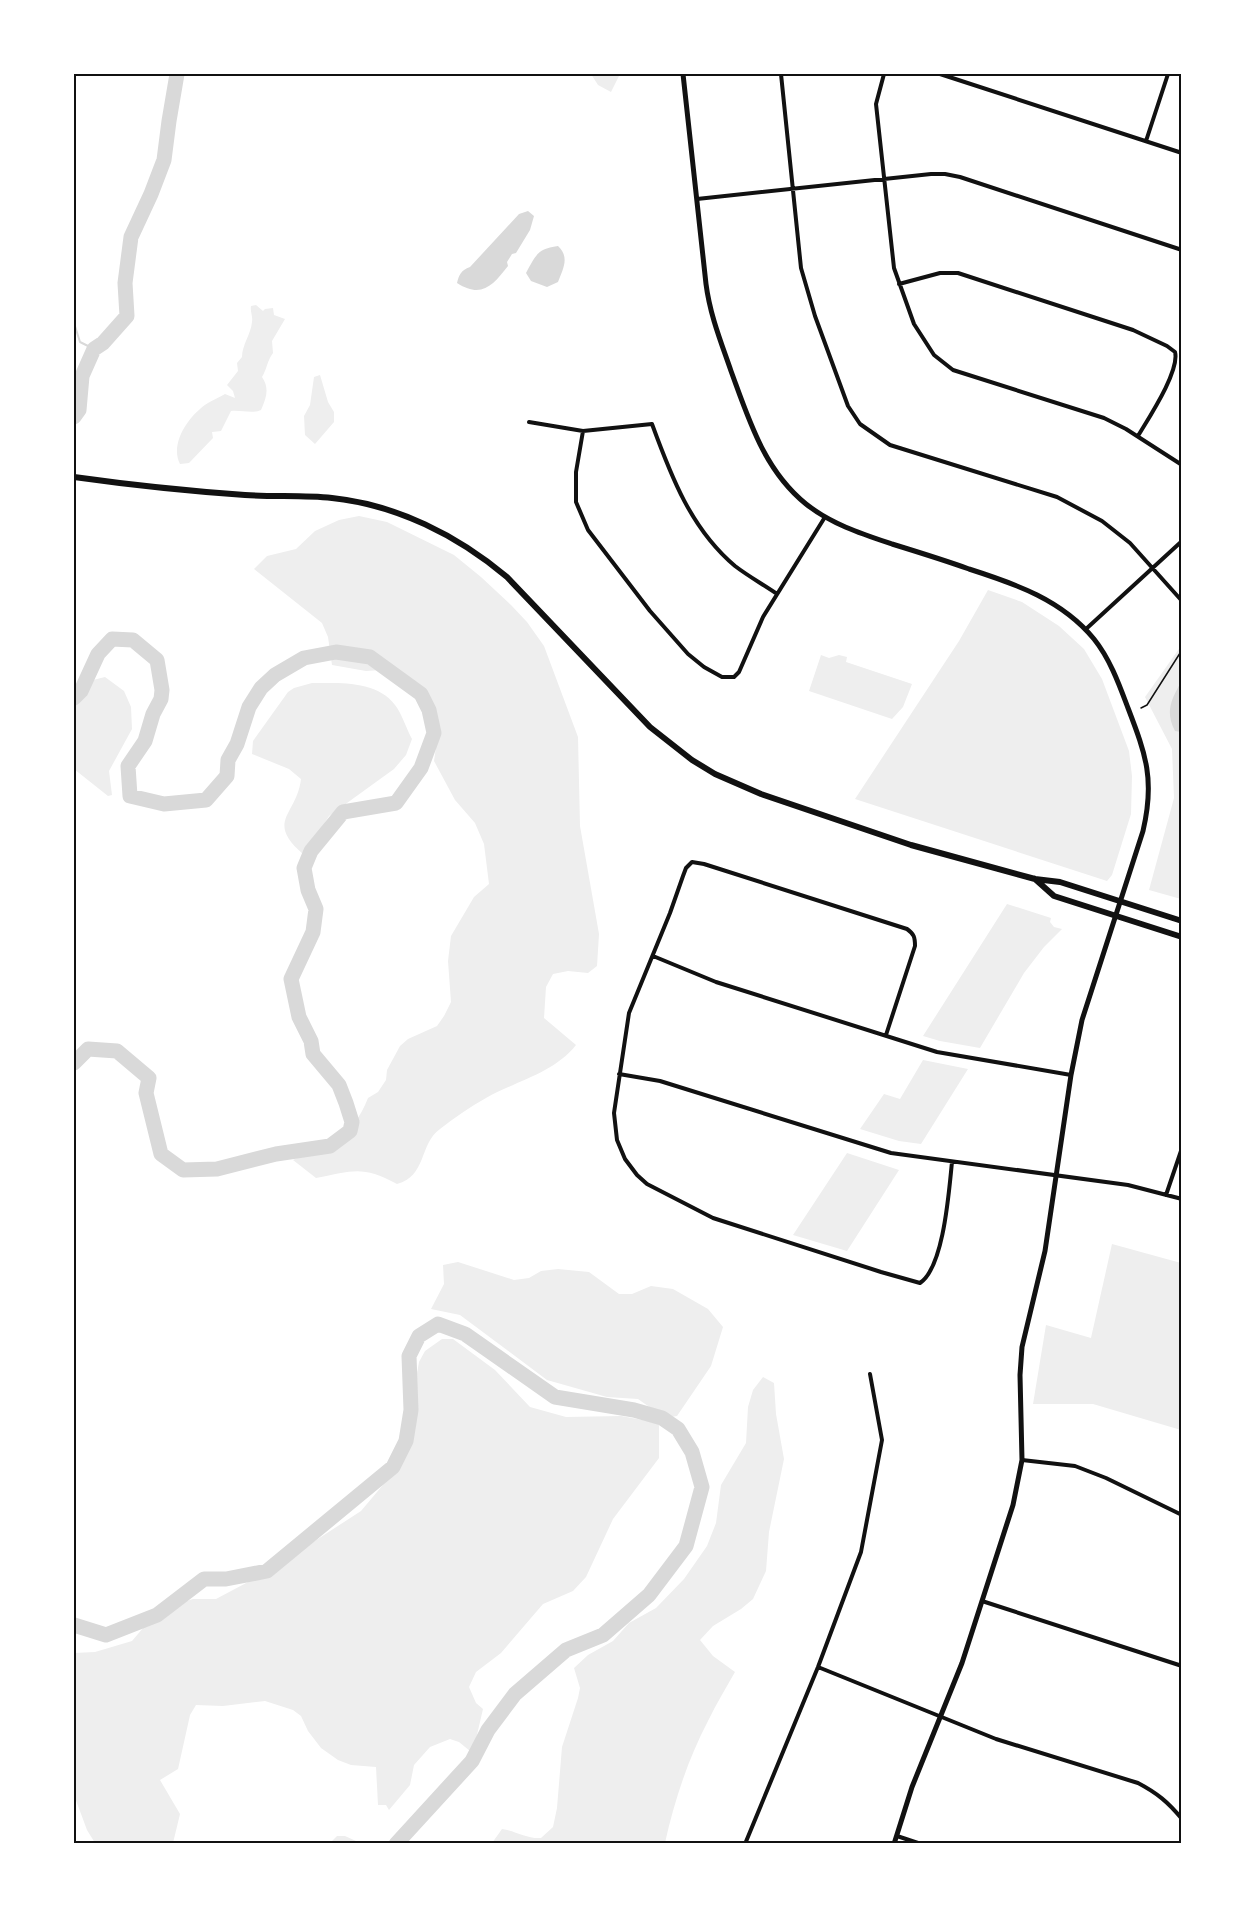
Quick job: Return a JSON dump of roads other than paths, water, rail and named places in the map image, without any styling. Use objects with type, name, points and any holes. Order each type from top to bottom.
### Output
[{"type":"main road","points":[[76,477],[135,486],[246,495],[333,498],[373,506],[414,519],[458,541],[502,572],[650,728],[675,748],[708,769],[760,794],[911,845],[1035,879],[1060,882],[1182,921]]},
{"type":"main road","points":[[1035,879],[1054,896],[1182,937]]},
{"type":"street","points":[[683,74],[711,312],[758,443],[775,471],[807,505],[825,517],[858,532],[1029,590],[1058,607],[1086,629],[1102,649],[1112,667],[1144,748],[1147,763],[1148,808],[1141,837],[1082,1020],[1071,1075],[1045,1251],[1024,1336],[1021,1358],[1022,1460],[1013,1505],[962,1663],[912,1787],[894,1844]]},
{"type":"street","points":[[781,74],[801,268],[815,316],[848,406],[860,424],[890,445],[1057,497],[1102,521],[1130,543],[1182,601]]},
{"type":"street","points":[[884,74],[876,104],[892,262],[914,324],[934,355],[953,370],[1104,417],[1182,465]]},
{"type":"street","points":[[940,74],[1182,153]]},
{"type":"street","points":[[1146,141],[1168,74]]},
{"type":"street","points":[[697,199],[938,174],[960,177],[1182,250]]},
{"type":"street","points":[[899,285],[940,273],[958,273],[1126,328],[1167,346],[1175,352],[1175,366],[1138,436]]},
{"type":"street","points":[[529,422],[583,432],[652,424],[670,474],[698,527],[735,566],[777,594]]},
{"type":"street","points":[[583,432],[576,472],[576,502],[588,530],[650,610],[688,654],[704,667],[722,677],[734,677],[739,672],[764,617],[825,517]]},
{"type":"street","points":[[1086,629],[1182,541]]},
{"type":"street","points":[[886,1035],[915,946],[915,938],[907,929],[692,862],[682,876],[653,956],[629,1012],[614,1106],[617,1140],[629,1165],[647,1184],[713,1218],[920,1283],[928,1275],[938,1249],[952,1162]]},
{"type":"street","points":[[653,956],[716,982],[937,1052],[1071,1075]]},
{"type":"street","points":[[619,1074],[660,1081],[891,1153],[1128,1185],[1182,1199]]},
{"type":"street","points":[[1166,1195],[1182,1148]]},
{"type":"street","points":[[745,1844],[818,1667],[861,1552],[882,1440],[870,1374]]},
{"type":"street","points":[[1022,1460],[1075,1467],[1106,1478],[1182,1515]]},
{"type":"street","points":[[982,1602],[1182,1666]]},
{"type":"street","points":[[818,1667],[996,1739],[1138,1783],[1157,1793],[1182,1819]]},
{"type":"street","points":[[897,1836],[921,1844]]},
{"type":"waterway","points":[[74,417],[79,410],[82,376],[94,349],[103,343],[127,316],[125,283],[131,237],[164,160],[177,74]]},
{"type":"waterway","points":[[74,323],[80,342],[94,349]]},
{"type":"waterway","points":[[74,698],[81,691],[98,654],[112,639],[133,640],[157,660],[162,690],[161,699],[153,714],[145,741],[128,766],[130,796],[164,804],[206,800],[227,776],[228,760],[237,744],[249,707],[261,688],[275,675],[304,658],[336,652],[370,657],[421,694],[429,710],[434,733],[421,768],[396,803],[343,812],[311,851],[304,868],[308,890],[316,909],[313,932],[291,979],[299,1017],[311,1041],[313,1054],[339,1085],[352,1122],[350,1131],[330,1146],[276,1154],[217,1169],[183,1170],[161,1154],[146,1093],[149,1078],[117,1051],[88,1049],[74,1063]]},
{"type":"waterway","points":[[74,1625],[106,1635],[157,1615],[204,1579],[226,1579],[267,1571],[393,1467],[406,1441],[411,1410],[409,1356],[419,1336],[438,1324],[465,1334],[555,1397],[634,1410],[662,1418],[678,1429],[692,1452],[702,1487],[686,1546],[649,1595],[603,1635],[566,1650],[515,1694],[488,1730],[472,1761],[396,1844]]}]
